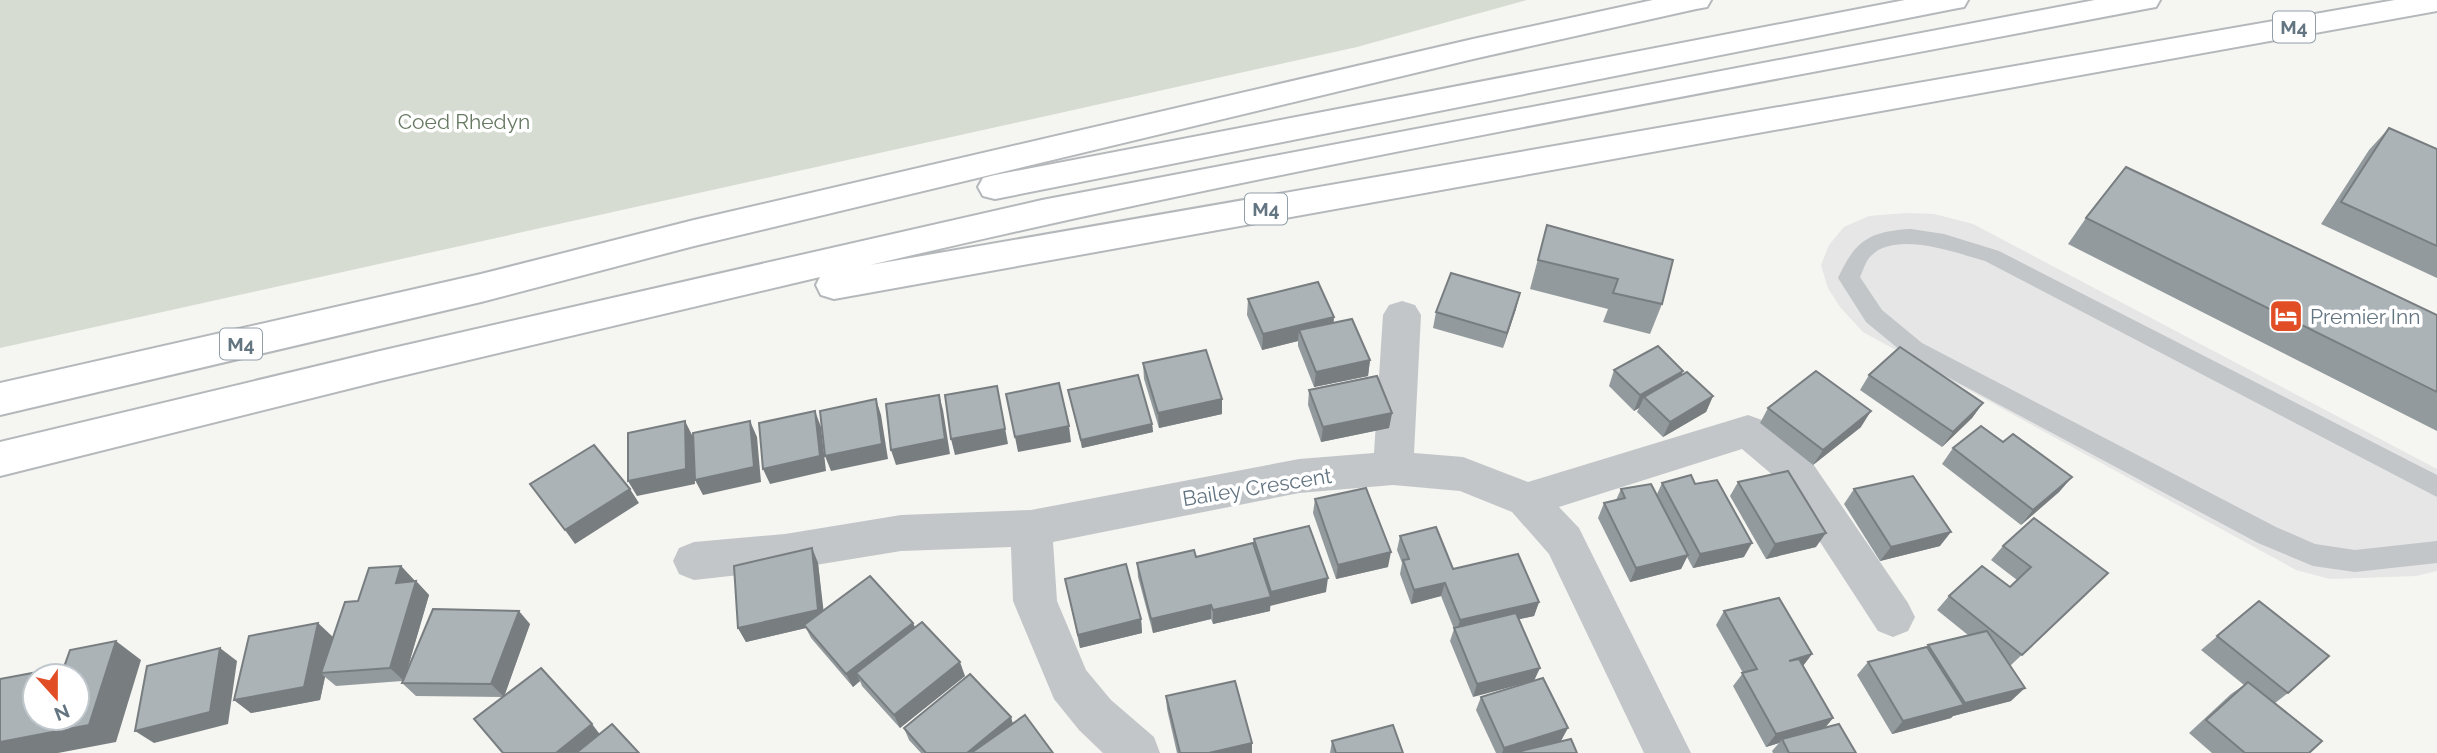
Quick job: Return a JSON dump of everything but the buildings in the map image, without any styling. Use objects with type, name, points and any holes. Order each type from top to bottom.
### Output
[{"type":"highway","name":"M4","points":[[0,400],[481,288],[694,233],[1473,49],[1696,0]]},
{"type":"highway","name":"M4","points":[[481,288],[1953,0]]},
{"type":"highway","name":"M4","points":[[0,458],[380,366],[1042,212],[2145,0]]},
{"type":"highway","name":"M4","points":[[380,366],[2437,2]]},
{"type":"street","points":[[1394,467],[1402,316]]},
{"type":"street","points":[[1527,500],[1748,431],[1795,470],[1893,617]]},
{"type":"street","name":"Bailey Crescent","points":[[694,561],[785,552],[901,533],[1031,528],[1299,476],[1394,467],[1463,474],[1527,500],[1564,541],[1668,753]]},
{"type":"street","points":[[1031,528],[1035,601],[1070,684],[1095,715],[1137,753]]},
{"type":"lane","points":[[2437,487],[1992,256],[1939,240],[1889,237],[1863,250],[1849,278],[1874,316],[1914,349],[2267,534],[2313,555],[2355,562],[2437,552]]},
{"type":"shaded area","points":[[1934,214],[1973,224],[2437,469],[2437,571],[2416,576],[2330,579],[2296,570],[1863,332],[1840,307],[1828,288],[1821,265],[1829,245],[1844,227],[1869,216]]},
{"type":"green space","name":"Coed Rhedyn","points":[[0,0],[1527,0],[1357,47],[0,348]]},
{"type":"place","name":"Premier Inn","points":[[2286,316]]}]
